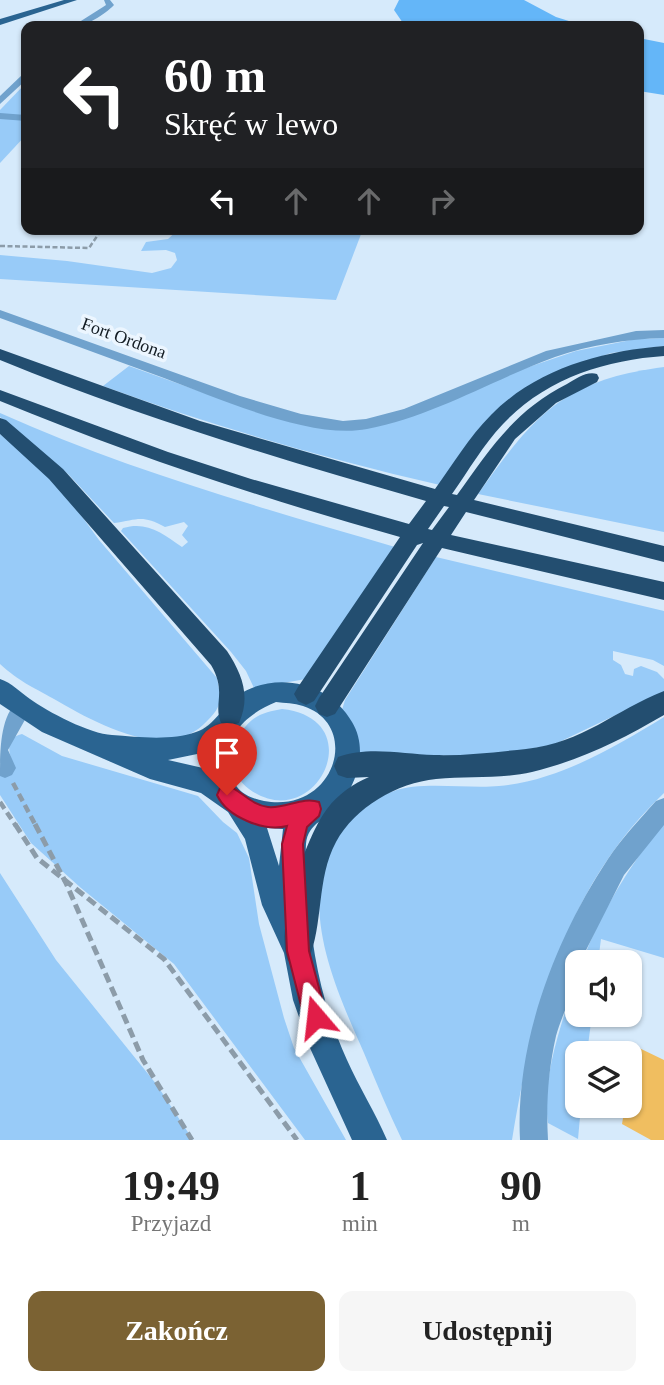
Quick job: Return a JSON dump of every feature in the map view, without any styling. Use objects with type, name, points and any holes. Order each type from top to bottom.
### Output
[{"type":"highway","points":[[317,700],[381,578],[498,418],[545,382],[580,367],[620,357],[664,351]]},
{"type":"highway","points":[[0,355],[187,423],[287,455],[485,510],[664,554]]},
{"type":"highway","points":[[317,700],[405,585],[509,435],[550,399],[570,386],[623,367],[664,361]]},
{"type":"highway","points":[[0,395],[164,458],[331,509],[664,591]]},
{"type":"highway","points":[[0,424],[56,474],[219,658],[233,684],[234,696],[224,724]]},
{"type":"highway","points":[[347,766],[400,763],[434,767],[497,764],[549,757],[573,750],[614,731],[664,702]]},
{"type":"highway","points":[[298,951],[304,907],[317,855],[336,818],[352,801],[368,791],[396,778],[434,767]]},
{"type":"main road","points":[[0,22],[73,0]]},
{"type":"main road","points":[[0,689],[21,709],[53,726],[108,747],[136,762],[203,780],[248,811],[273,817],[298,815],[312,809]]},
{"type":"main road","points":[[108,747],[186,747],[199,744],[224,724],[246,701],[261,694],[291,691],[317,700],[338,718],[345,733],[347,766],[334,791],[298,821],[292,844],[298,951]]},
{"type":"main road","points":[[224,724],[213,758],[220,784],[248,816],[261,841],[275,902],[298,951],[324,1043],[342,1088],[370,1140]]},
{"type":"street","points":[[86,21],[106,9],[110,5],[107,0]]},
{"type":"street","points":[[0,101],[21,81]]},
{"type":"street","points":[[0,116],[21,118]]},
{"type":"street","name":"Fort Ordona","points":[[0,314],[235,399],[325,424],[366,424],[409,413],[551,354],[636,335],[664,334]]},
{"type":"street","points":[[0,745],[8,727],[21,709]]},
{"type":"street","points":[[534,1140],[533,1099],[538,1065],[546,1027],[564,973],[587,919],[616,867],[641,833],[664,809]]},
{"type":"path","points":[[0,246],[89,248],[98,235]]},
{"type":"path","points":[[2,762],[66,883],[143,1060],[192,1140]]},
{"type":"path","points":[[0,802],[25,842],[66,883],[164,960],[297,1140]]},
{"type":"shaded area","points":[[399,0],[524,0],[569,21],[402,21],[394,10]]},
{"type":"shaded area","points":[[644,39],[664,43],[664,95],[644,92]]},
{"type":"shaded area","points":[[21,88],[21,140],[0,163],[0,110]]},
{"type":"shaded area","points":[[172,235],[361,235],[336,300],[0,279],[0,255],[152,273],[171,268],[177,260],[175,253],[166,250],[141,251],[146,242],[168,239]]},
{"type":"shaded area","points":[[664,338],[664,346],[611,353],[556,372],[440,485],[270,441],[103,386],[129,366],[213,396],[349,428],[576,351],[636,339]]},
{"type":"shaded area","points":[[664,367],[664,532],[478,494],[516,443],[554,406],[600,381]]},
{"type":"shaded area","points":[[0,413],[48,434],[146,470],[395,547],[306,679],[254,688],[246,671],[231,652],[121,531],[132,526],[147,527],[182,547],[188,542],[182,535],[188,526],[184,522],[165,527],[151,520],[140,519],[114,523],[68,474],[0,417]]},
{"type":"shaded area","points":[[0,434],[32,460],[70,500],[99,540],[217,678],[219,704],[203,725],[187,735],[168,740],[128,734],[88,718],[20,680],[0,664]]},
{"type":"shaded area","points":[[436,557],[664,611],[664,666],[653,660],[613,651],[613,660],[621,665],[625,674],[633,676],[634,669],[641,666],[657,672],[664,679],[664,692],[553,745],[488,756],[357,755],[342,710],[345,700]]},
{"type":"shaded area","points":[[282,709],[309,717],[325,732],[329,751],[324,771],[312,787],[295,798],[273,800],[249,789],[241,782],[236,773],[234,755],[239,736],[252,720]]},
{"type":"shaded area","points":[[664,717],[664,793],[630,829],[602,868],[578,909],[543,998],[512,1140],[402,1140],[341,1000],[324,942],[320,885],[327,858],[341,832],[363,807],[394,791],[417,786],[499,786],[543,777],[606,751]]},
{"type":"shaded area","points":[[22,734],[62,756],[198,796],[237,833],[249,858],[259,924],[294,1048],[346,1140],[305,1140],[174,964],[31,843],[0,795],[0,768],[12,762],[9,745],[13,738]]},
{"type":"shaded area","points":[[664,823],[664,958],[601,939],[600,950],[587,950],[617,889]]},
{"type":"shaded area","points":[[0,873],[56,960],[157,1085],[193,1140],[0,1140]]},
{"type":"shaded area","points":[[565,1014],[565,1027],[590,1027],[589,1041],[565,1041],[565,1118],[580,1118],[578,1139],[548,1123],[548,1087]]},
{"type":"building","points":[[642,1049],[664,1060],[664,1140],[651,1140],[622,1124],[623,1118],[642,1118]]},
{"type":"route","points":[[227,795],[248,811],[264,816],[281,818],[312,809],[298,821],[292,844],[298,951],[307,992],[316,1017]]}]
